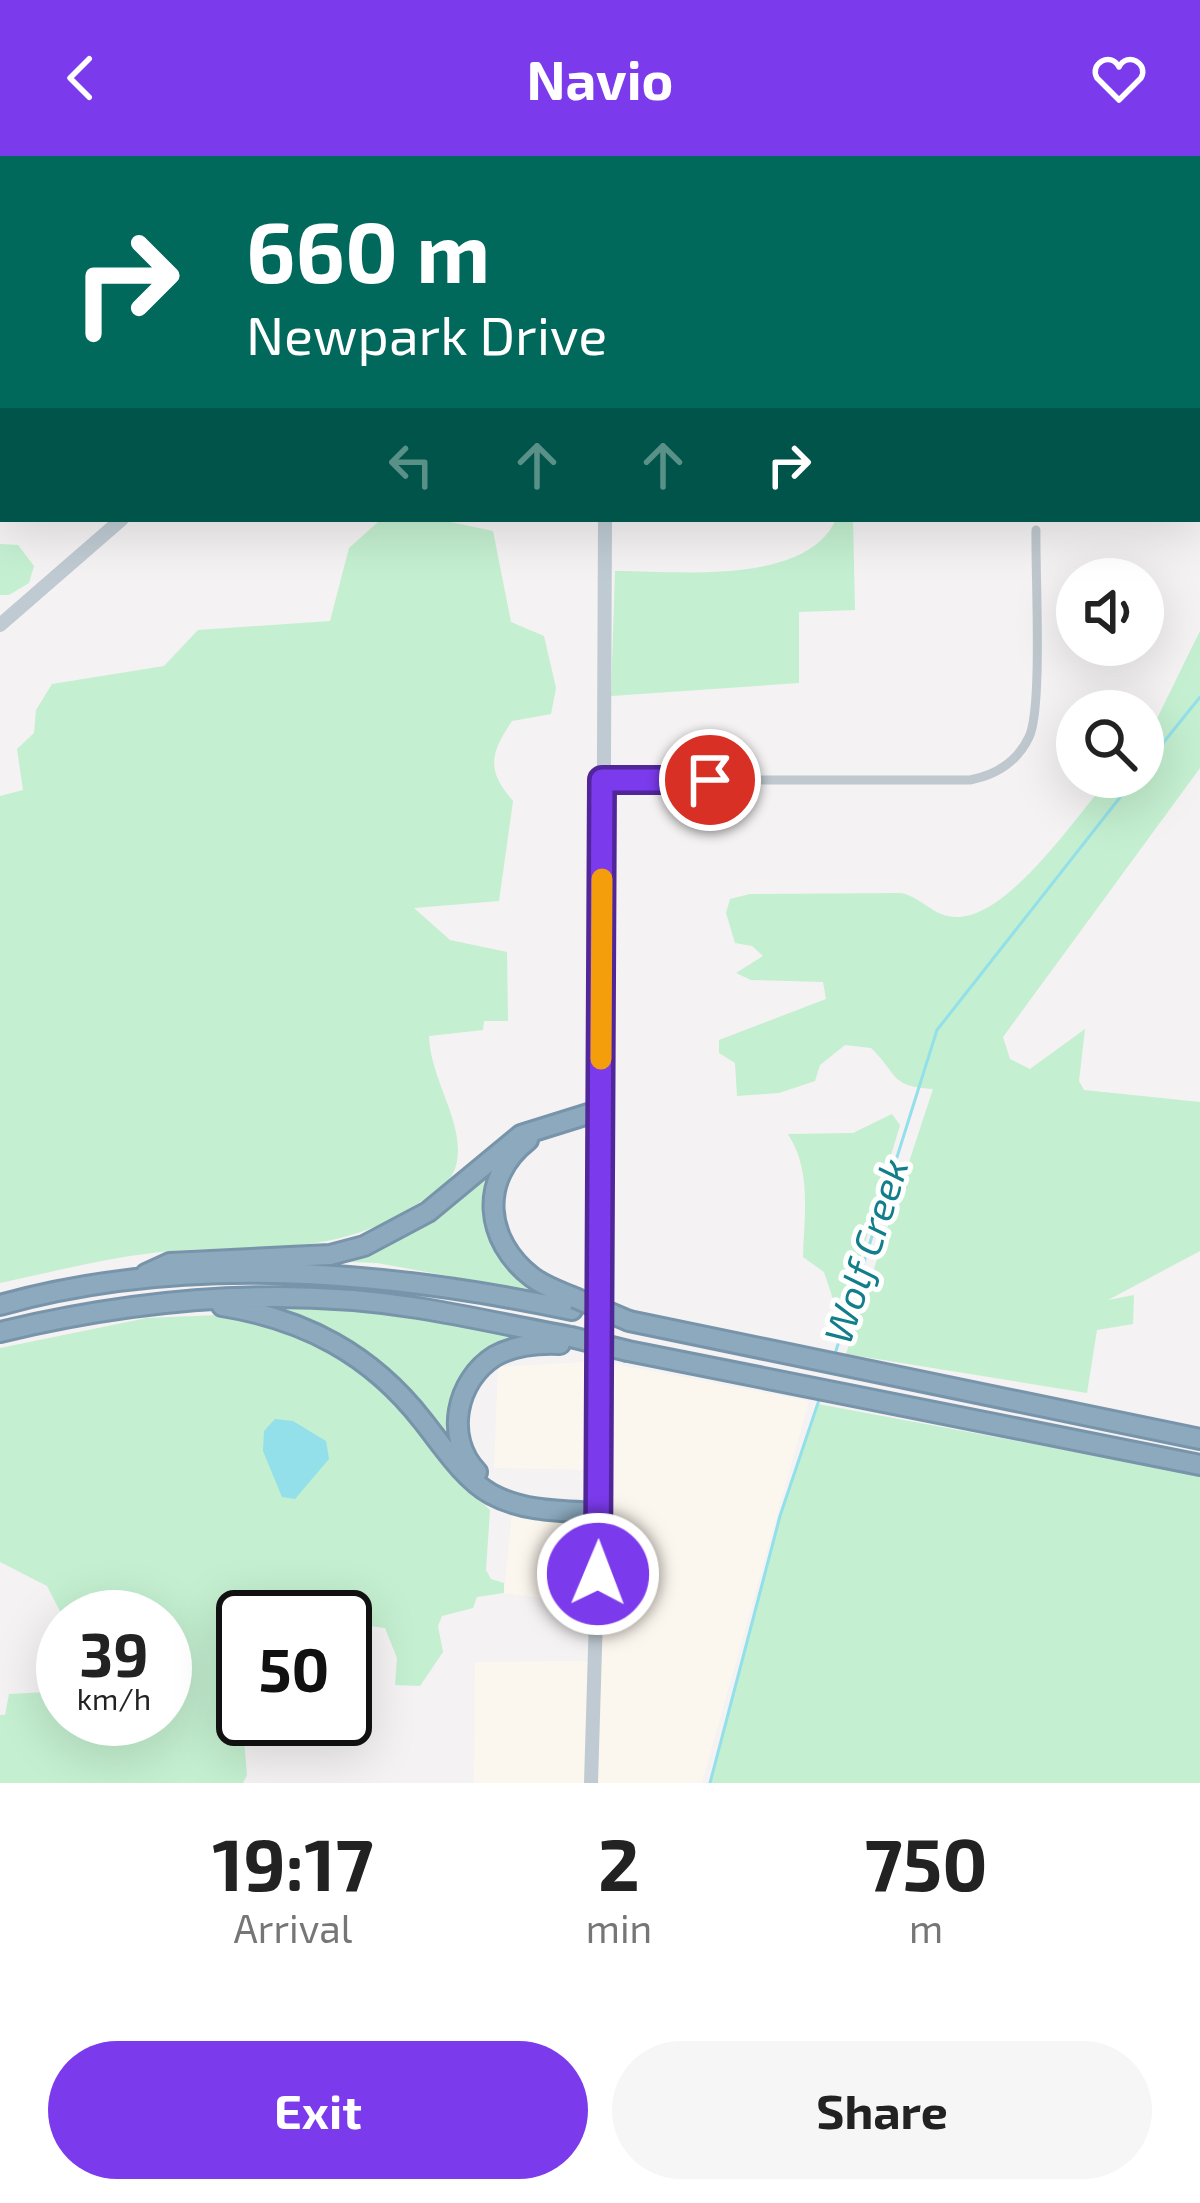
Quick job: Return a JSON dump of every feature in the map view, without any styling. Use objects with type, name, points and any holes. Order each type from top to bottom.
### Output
[{"type":"highway","points":[[134,1280],[170,1263],[330,1256],[364,1246],[428,1212],[521,1135],[601,1114]]},
{"type":"highway","points":[[574,1304],[512,1260],[497,1234],[493,1195],[501,1171],[523,1144],[601,1114]]},
{"type":"highway","points":[[0,1305],[134,1280],[342,1275],[402,1279],[574,1304],[629,1321],[880,1376],[1200,1438]]},
{"type":"highway","points":[[0,1332],[175,1301],[237,1297],[357,1300],[1200,1465]]},
{"type":"highway","points":[[175,1301],[238,1308],[313,1330],[374,1369],[484,1491],[523,1507],[599,1509]]},
{"type":"highway","points":[[572,1341],[519,1347],[487,1362],[463,1396],[458,1432],[470,1465],[506,1494],[599,1509]]},
{"type":"main road","points":[[0,625],[119,522]]},
{"type":"main road","points":[[591,1783],[599,1509],[604,522]]},
{"type":"street","points":[[602,780],[970,780],[999,771],[1018,754],[1034,724],[1036,530]]},
{"type":"shaded area","points":[[599,1361],[809,1401],[702,1783],[591,1783],[597,1605],[504,1593],[512,1513],[598,1518],[599,1470],[494,1468],[498,1367]]},
{"type":"shaded area","points":[[588,1661],[586,1783],[474,1783],[475,1662]]},
{"type":"green space","points":[[378,522],[450,522],[493,531],[511,622],[544,636],[556,688],[551,714],[512,721],[496,753],[498,780],[513,801],[499,901],[414,908],[450,940],[507,952],[508,1021],[484,1021],[483,1030],[429,1036],[456,1131],[457,1161],[452,1174],[422,1201],[387,1221],[320,1242],[145,1254],[0,1283],[0,796],[23,790],[17,749],[34,733],[36,710],[52,684],[164,666],[198,630],[330,621],[349,548]]},
{"type":"green space","points":[[834,522],[853,522],[855,610],[799,612],[799,683],[611,696],[615,571],[738,570],[798,555],[821,540]]},
{"type":"green space","points":[[0,544],[18,545],[34,566],[29,583],[9,595],[0,595]]},
{"type":"green space","points":[[1200,631],[1200,768],[1003,1037],[1010,1059],[1030,1069],[1085,1029],[1079,1081],[1084,1090],[1200,1102],[1200,1251],[1108,1300],[1134,1295],[1133,1324],[1097,1330],[1087,1393],[846,1354],[933,1089],[901,1082],[871,1048],[845,1045],[820,1065],[815,1081],[779,1093],[737,1096],[735,1063],[719,1053],[719,1040],[826,999],[823,982],[751,980],[736,973],[763,956],[752,946],[735,943],[726,913],[730,899],[750,894],[901,893],[950,916],[979,912],[1000,900],[1041,862],[1093,798],[1164,798],[1164,704]]},
{"type":"green space","points":[[892,1114],[900,1125],[846,1307],[833,1299],[824,1272],[803,1257],[804,1178],[788,1134],[853,1133]]},
{"type":"green space","points":[[496,1156],[490,1223],[554,1295],[377,1263],[325,1261],[368,1247]]},
{"type":"green space","points":[[251,1304],[347,1307],[523,1338],[480,1359],[455,1450],[363,1350],[324,1327]]},
{"type":"green space","points":[[219,1315],[264,1324],[329,1349],[368,1375],[490,1510],[486,1570],[491,1579],[504,1583],[504,1593],[477,1597],[473,1608],[442,1616],[438,1626],[443,1652],[420,1686],[395,1685],[397,1658],[385,1628],[372,1626],[372,1590],[216,1590],[216,1746],[245,1746],[247,1775],[243,1783],[0,1783],[0,1715],[5,1715],[9,1694],[36,1693],[36,1746],[192,1746],[192,1590],[49,1590],[0,1562],[0,1348],[147,1318]]},
{"type":"green space","points":[[818,1404],[1200,1475],[1200,1783],[710,1783],[780,1516]]},
{"type":"water","points":[[275,1419],[293,1421],[326,1441],[329,1459],[295,1499],[282,1497],[263,1451],[264,1431]]},
{"type":"waterway","name":"Wolf Creek","points":[[1164,742],[1200,697]]},
{"type":"waterway","name":"Wolf Creek","points":[[834,1357],[937,1030],[1119,798]]},
{"type":"waterway","name":"Wolf Creek","points":[[710,1783],[780,1516],[819,1400]]},
{"type":"slow traffic","points":[[601,1059],[602,879]]},
{"type":"route","points":[[598,1574],[602,780],[710,780]]}]
